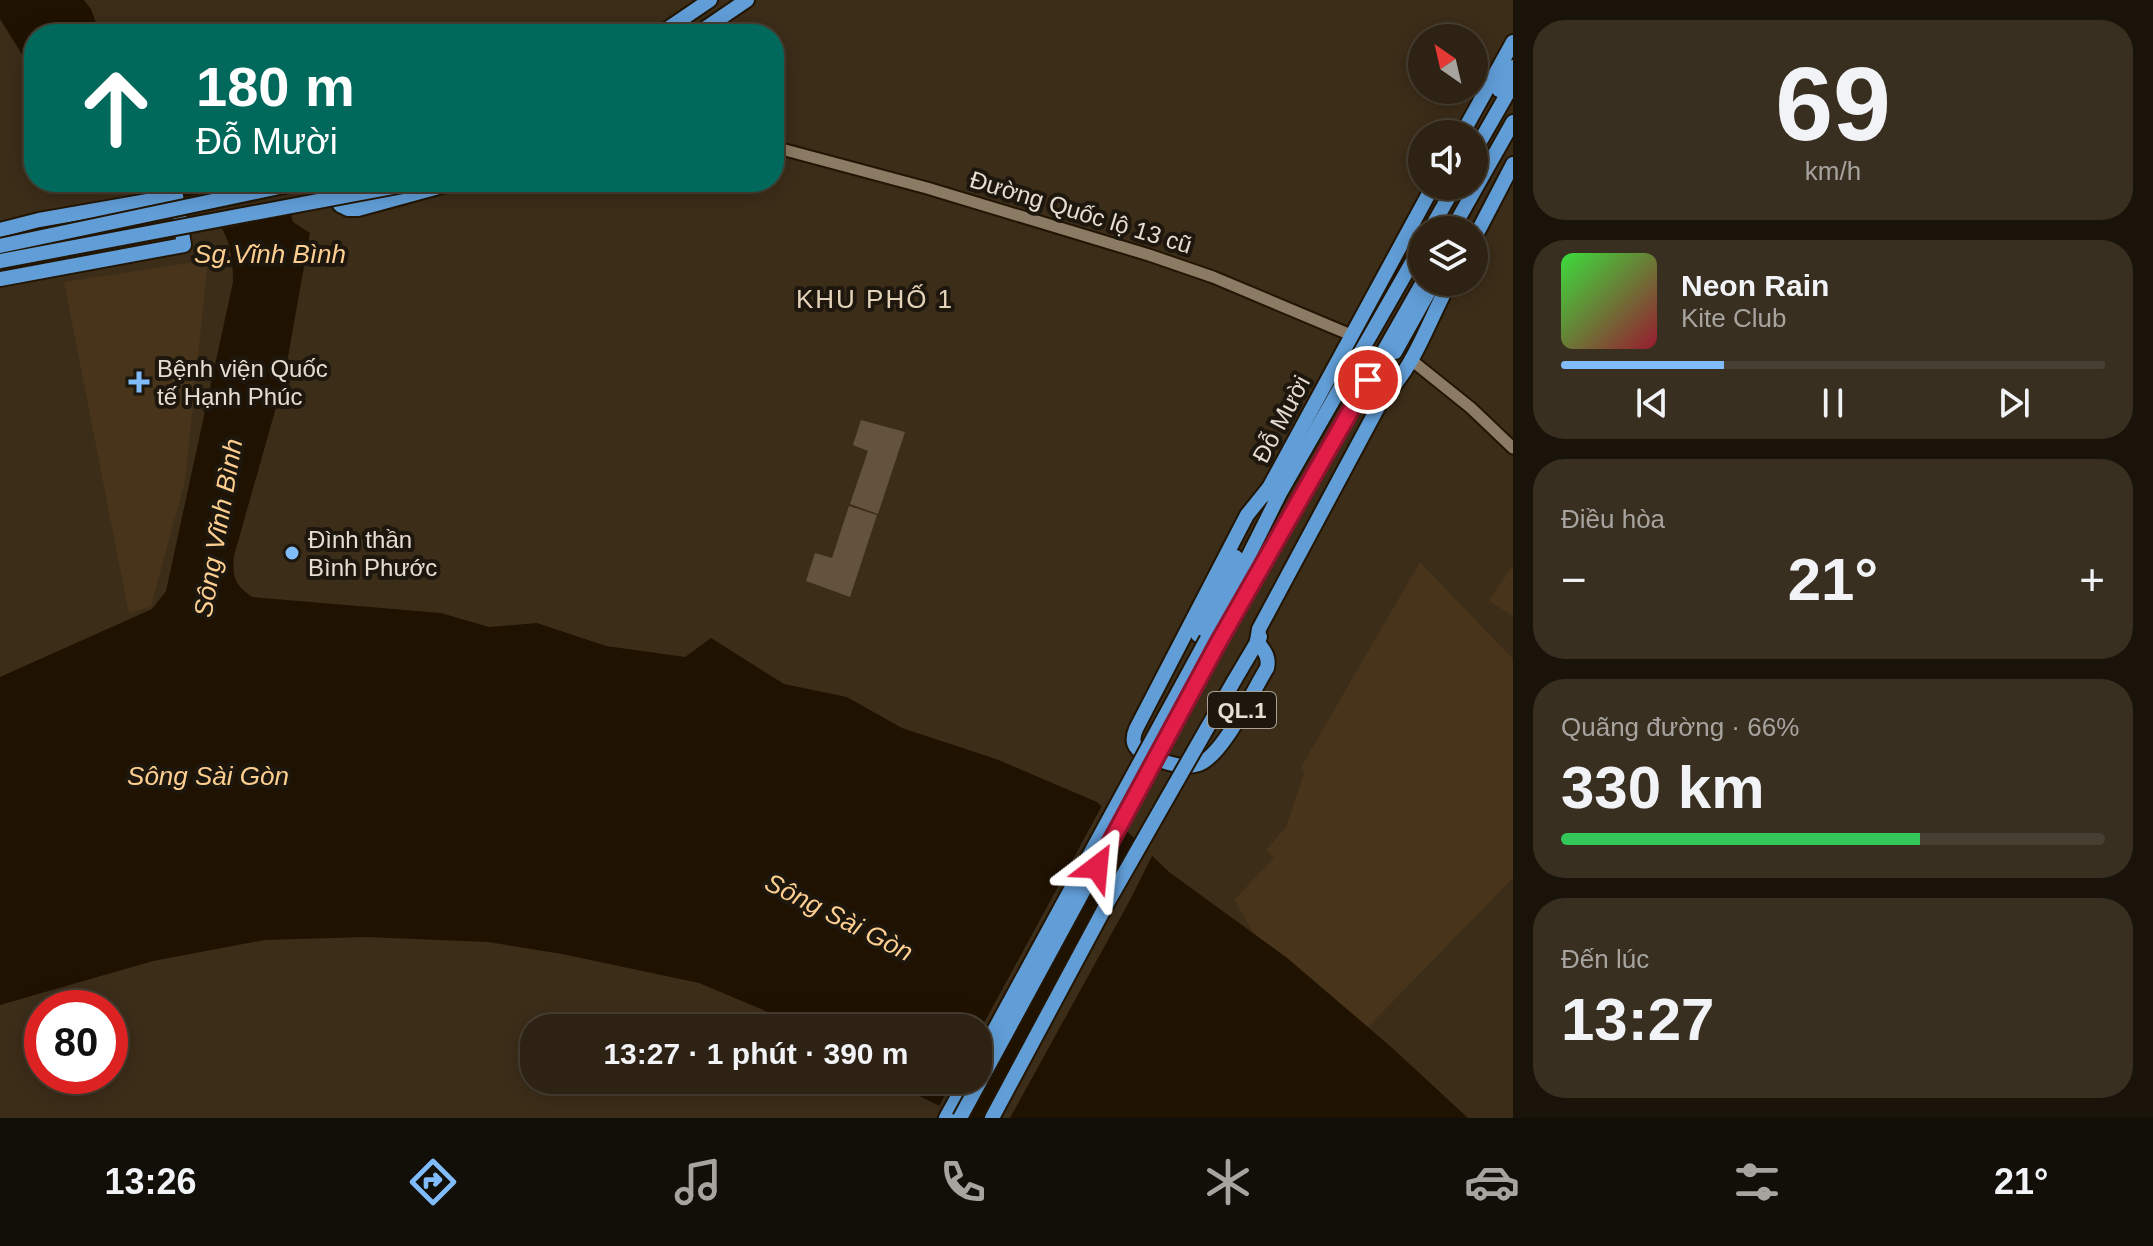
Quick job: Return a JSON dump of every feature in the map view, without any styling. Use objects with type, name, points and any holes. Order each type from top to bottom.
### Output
[{"type":"highway","points":[[675,24],[710,0]]},
{"type":"highway","points":[[712,24],[747,0]]},
{"type":"highway","points":[[1470,120],[1513,42]]},
{"type":"highway","points":[[1482,120],[1513,67]]},
{"type":"highway","points":[[1488,128],[1513,84]]},
{"type":"highway","points":[[1488,174],[1513,122]]},
{"type":"highway","points":[[1488,178],[1513,141]]},
{"type":"highway","points":[[1486,216],[1513,164]]},
{"type":"highway","points":[[0,246],[256,192]]},
{"type":"highway","points":[[336,192],[340,205],[348,209],[420,192]]},
{"type":"highway","points":[[0,261],[366,192]]},
{"type":"highway","points":[[0,230],[39,220],[176,196],[184,245],[0,279]]},
{"type":"highway","name":"Đỗ Mười","points":[[1359,339],[1426,200]]},
{"type":"highway","name":"Đỗ Mười","points":[[1208,639],[1274,491],[1436,200]]},
{"type":"highway","name":"Đỗ Mười","points":[[1274,491],[1283,462],[1408,266]]},
{"type":"highway","name":"QL.1","points":[[1391,350],[1416,296]]},
{"type":"highway","name":"QL.1","points":[[992,1016],[1208,639],[1425,296]]},
{"type":"highway","name":"QL.1","points":[[992,1118],[1102,913],[1257,641],[1259,629],[1384,396],[1394,387],[1443,296]]},
{"type":"highway","points":[[1391,350],[1410,359]]},
{"type":"highway","name":"QL.1","points":[[1257,641],[1269,661],[1267,668],[1215,752],[1200,764],[1176,765],[1144,753],[1133,743],[1136,729],[1253,506],[1274,491]]},
{"type":"highway","name":"QL.1","points":[[992,1034],[1208,639]]},
{"type":"highway","name":"QL.1","points":[[960,1118],[1208,639]]},
{"type":"highway","points":[[936,1118],[949,1094]]},
{"type":"highway","points":[[946,1118],[959,1094]]},
{"type":"street","name":"Đường Quốc lộ 13 cũ","points":[[784,150],[913,184],[1149,255],[1213,277],[1359,339]]},
{"type":"street","points":[[1410,359],[1513,448]]},
{"type":"shaded area","name":"Bệnh viện Quốc tế Hạnh Phúc","points":[[208,260],[185,481],[151,606],[129,614],[64,282]]},
{"type":"shaded area","points":[[861,420],[905,432],[878,514],[850,504],[868,451],[853,445]]},
{"type":"shaded area","points":[[849,506],[877,515],[850,597],[806,581],[815,553],[832,558]]},
{"type":"shaded area","points":[[1420,562],[1513,659],[1513,878],[1368,1027],[1254,934],[1234,900],[1274,858],[1266,850],[1286,827],[1304,773],[1301,767]]},
{"type":"shaded area","points":[[1513,565],[1513,616],[1489,601]]},
{"type":"water","points":[[0,0],[84,0],[96,24],[24,24],[24,58],[0,19]]},
{"type":"water","name":"Sông Sài Gòn","points":[[177,192],[284,192],[293,222],[310,233],[284,379],[234,556],[236,580],[252,597],[441,613],[489,627],[537,623],[606,646],[685,657],[711,638],[784,684],[847,697],[902,728],[996,759],[1097,802],[1169,872],[1287,958],[1468,1118],[964,1118],[915,1094],[992,1094],[992,1014],[773,1014],[699,983],[488,942],[366,937],[264,940],[153,961],[52,990],[24,990],[24,998],[0,1005],[0,677],[152,609],[166,591],[233,282],[229,244],[223,230],[205,210]]},
{"type":"pier","points":[[211,192],[288,192],[294,214],[220,229],[210,218],[180,198]]},
{"type":"pier","points":[[1104,802],[1128,826],[992,1077],[992,1014],[989,1014]]},
{"type":"pier","points":[[1143,841],[1154,852],[1130,900],[1010,1118],[993,1118]]},
{"type":"pier","points":[[946,1094],[983,1094],[970,1118],[956,1118],[938,1108]]},
{"type":"place","name":"Bệnh viện Quốc tế Hạnh Phúc","points":[[139,382]]},
{"type":"place","name":"Đình thần Bình Phước","points":[[292,553]]},
{"type":"district","name":"KHU PHỐ 1","points":[[875,299]]},
{"type":"route","points":[[1097,867],[1218,643],[1368,380]]},
{"type":"water label","name":"Sg.Vĩnh Bình","points":[[270,254]]},
{"type":"water label","name":"Sông Vĩnh Bình","points":[[218,528]]}]
